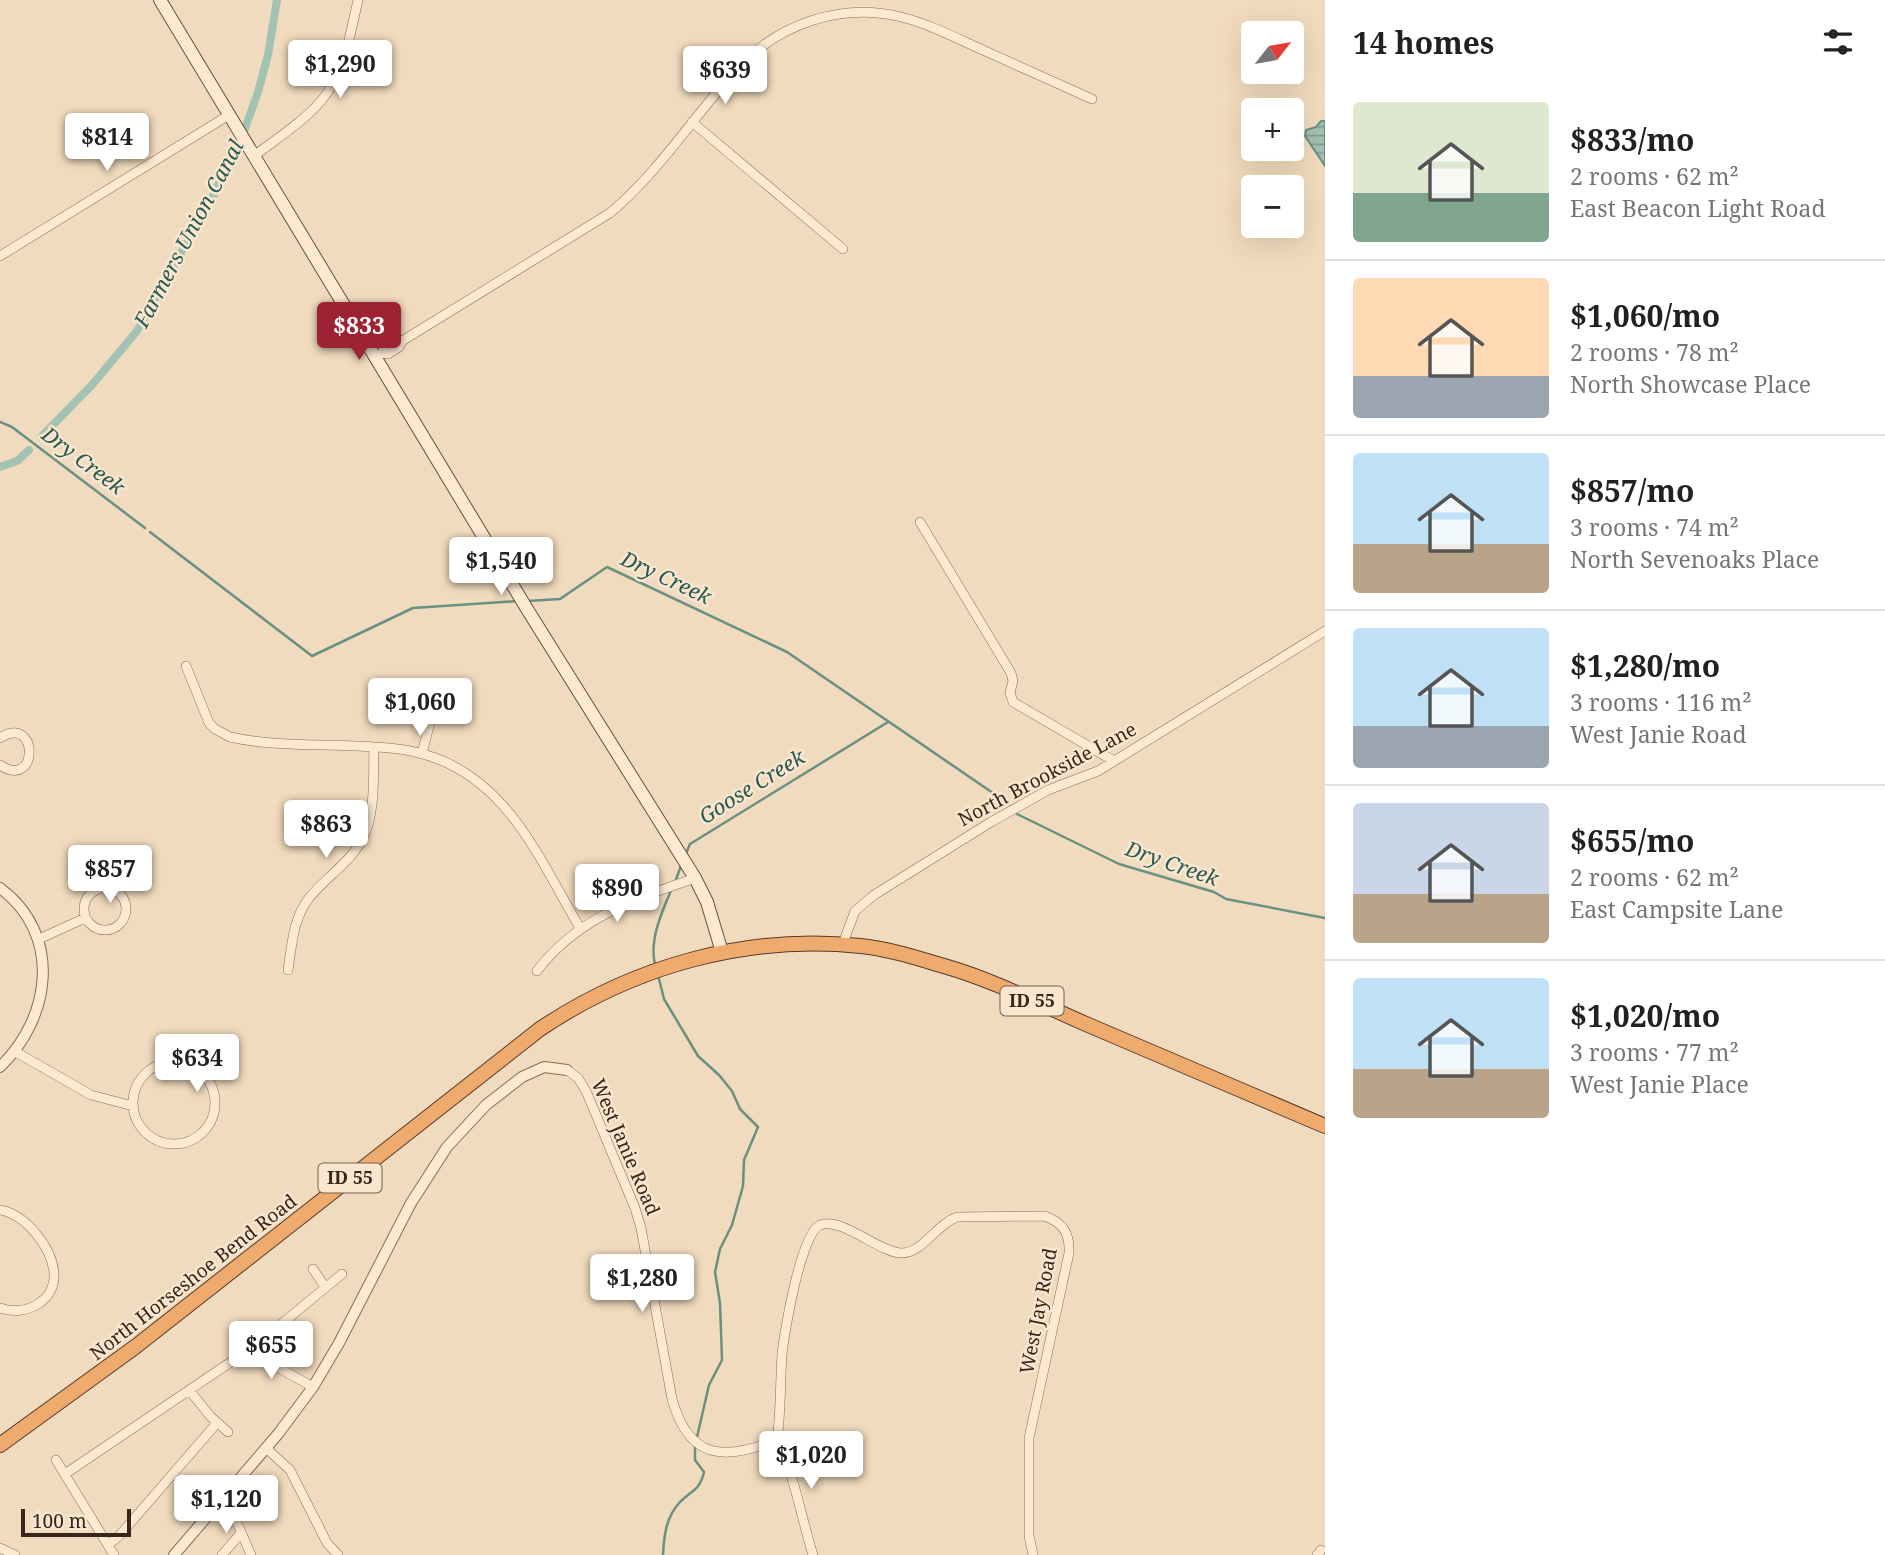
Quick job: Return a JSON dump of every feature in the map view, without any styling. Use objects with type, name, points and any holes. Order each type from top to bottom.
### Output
[{"type":"highway","name":"North Horseshoe Bend Road","points":[[0,1445],[145,1340],[540,1029],[615,986],[660,969],[722,952],[785,946],[842,946],[890,952],[960,971],[1325,1126]]},
{"type":"main road","points":[[160,0],[379,355],[527,609],[695,878],[707,902],[722,952]]},
{"type":"street","points":[[254,156],[305,116],[321,101],[332,85],[344,59],[358,0]]},
{"type":"street","points":[[379,355],[388,354],[399,347],[402,341],[610,213],[635,190],[736,70],[761,46],[807,22],[849,13],[883,14],[916,21],[1092,99]]},
{"type":"street","points":[[0,256],[232,120]]},
{"type":"street","points":[[692,122],[844,249]]},
{"type":"street","points":[[920,522],[1012,673],[1010,693],[1013,702],[1114,761]]},
{"type":"street","name":"North Brookside Lane","points":[[842,946],[855,911],[874,895],[991,821],[1048,790],[1098,771],[1325,631]]},
{"type":"street","points":[[186,666],[203,712],[209,723],[222,734],[240,740],[374,747],[422,753],[438,758],[471,776],[506,807],[517,821],[580,928]]},
{"type":"street","points":[[422,753],[440,684]]},
{"type":"street","points":[[0,738],[17,734],[27,740],[31,752],[23,767],[11,770],[0,765]]},
{"type":"street","points":[[288,970],[294,931],[302,909],[349,859],[367,828],[374,747]]},
{"type":"street","points":[[537,971],[548,957],[580,928],[625,903],[695,878]]},
{"type":"street","points":[[106,887],[118,891],[124,898],[127,910],[124,921],[114,930],[104,931],[90,925],[85,918],[85,901],[97,889],[106,887]]},
{"type":"street","points":[[0,888],[25,911],[39,939],[44,970],[41,990],[28,1026],[14,1051],[0,1067]]},
{"type":"street","points":[[39,939],[85,918]]},
{"type":"street","points":[[14,1051],[91,1095],[133,1106]]},
{"type":"street","points":[[167,1062],[191,1066],[208,1081],[215,1105],[206,1128],[186,1142],[174,1144],[151,1137],[136,1118],[133,1106],[138,1083],[146,1073],[167,1062]]},
{"type":"street","points":[[174,1555],[266,1448],[313,1387],[344,1334],[411,1203],[447,1147],[486,1105],[522,1077],[544,1067],[567,1070]]},
{"type":"street","name":"West Janie Road","points":[[567,1070],[578,1078],[586,1091],[635,1208],[672,1399],[685,1433],[693,1441],[717,1452],[747,1452],[776,1440]]},
{"type":"street","points":[[0,1210],[12,1212],[25,1221],[50,1257],[54,1273],[48,1294],[35,1307],[16,1312],[0,1308]]},
{"type":"street","name":"West Jay Road","points":[[776,1440],[785,1336],[805,1248],[814,1229],[834,1224],[898,1253],[915,1249],[939,1227],[957,1217],[1045,1216],[1058,1221],[1066,1230],[1069,1253],[1030,1438],[1029,1536],[1033,1555]]},
{"type":"street","points":[[313,1269],[325,1287]]},
{"type":"street","points":[[65,1474],[256,1345],[342,1274]]},
{"type":"street","points":[[256,1345],[272,1364],[313,1387]]},
{"type":"street","points":[[190,1391],[228,1432]]},
{"type":"street","points":[[108,1545],[119,1536],[217,1423]]},
{"type":"street","points":[[776,1440],[785,1457],[813,1555]]},
{"type":"street","points":[[266,1448],[290,1470],[327,1543],[338,1555]]},
{"type":"street","points":[[56,1460],[114,1555]]},
{"type":"street","points":[[221,1500],[231,1508],[251,1555]]},
{"type":"street","points":[[222,1555],[241,1533]]},
{"type":"street","points":[[0,1548],[15,1555]]},
{"type":"shaded area","points":[[1321,121],[1325,121],[1325,166],[1305,136],[1306,130],[1316,127]]},
{"type":"waterway","name":"Farmers Union Canal","points":[[41,437],[92,385],[137,331],[214,194],[229,160],[237,151],[258,92],[268,55],[277,0]]},
{"type":"waterway","name":"Dry Creek","points":[[0,422],[12,427],[145,528]]},
{"type":"waterway","name":"Farmers Union Canal","points":[[0,467],[17,461],[29,450]]},
{"type":"waterway","name":"Dry Creek","points":[[150,532],[312,656],[413,608],[518,601]]},
{"type":"waterway","name":"Dry Creek","points":[[528,601],[560,599],[607,567],[787,652],[1009,804]]},
{"type":"waterway","name":"Goose Creek","points":[[685,856],[690,844],[888,722]]},
{"type":"waterway","name":"Dry Creek","points":[[1017,814],[1119,864],[1214,892],[1226,899],[1325,918]]},
{"type":"waterway","name":"Goose Creek","points":[[675,882],[681,866]]},
{"type":"waterway","name":"Goose Creek","points":[[655,965],[655,936],[672,888]]},
{"type":"waterway","name":"Goose Creek","points":[[658,975],[664,999],[698,1056],[719,1075],[732,1091],[740,1109],[758,1127],[744,1160],[743,1186],[732,1225],[720,1249],[715,1272],[720,1303],[722,1360],[709,1385],[697,1437]]},
{"type":"waterway","name":"Goose Creek","points":[[663,1555],[669,1520],[680,1502],[698,1486],[704,1472],[695,1460],[695,1443]]}]
